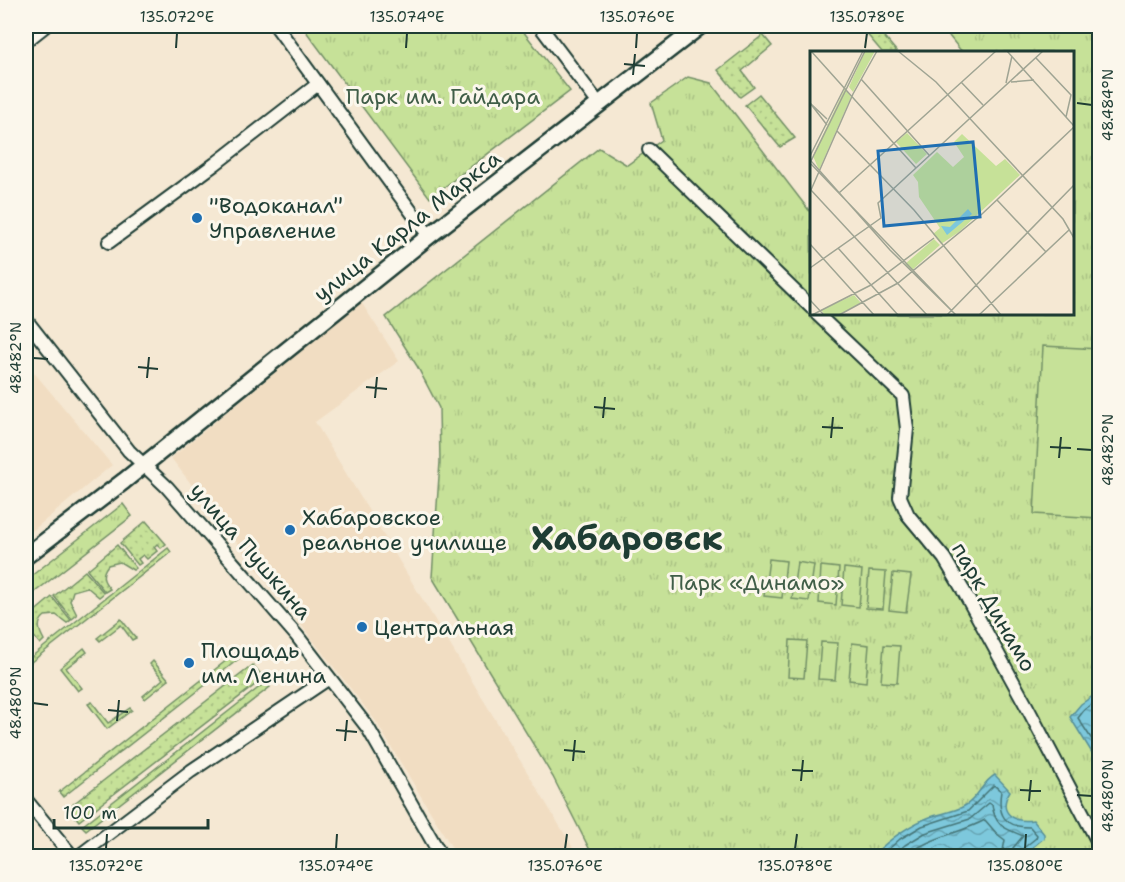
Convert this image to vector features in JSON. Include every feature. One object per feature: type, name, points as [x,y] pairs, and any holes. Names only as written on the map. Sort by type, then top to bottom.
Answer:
[{"type":"main road","name":"улица Карла Маркса","points":[[26,556],[429,236],[700,26]]},
{"type":"street","points":[[26,41],[45,26]]},
{"type":"street","points":[[276,26],[429,236]]},
{"type":"street","points":[[540,26],[599,104]]},
{"type":"street","points":[[109,242],[318,84]]},
{"type":"street","points":[[649,150],[810,306]]},
{"type":"street","name":"парк Динамо","points":[[818,315],[903,396],[907,429],[900,497],[908,515],[944,558],[963,590],[1098,842]]},
{"type":"street","name":"улица Пушкина","points":[[26,320],[129,451],[167,487],[297,636],[368,728],[441,856]]},
{"type":"street","points":[[79,856],[191,771],[329,678]]},
{"type":"street","points":[[26,800],[72,856]]},
{"type":"shaded area","points":[[361,302],[399,361],[315,422],[578,856],[457,856],[375,720],[171,458]]},
{"type":"shaded area","points":[[26,363],[112,465],[26,536]]},
{"type":"green space","name":"Парк им. Гайдара","points":[[302,26],[519,26],[570,91],[430,198]]},
{"type":"green space","points":[[860,26],[875,26],[896,51],[881,51]]},
{"type":"green space","name":"Парк «Динамо»","points":[[941,26],[1099,26],[1099,856],[593,856],[553,777],[432,577],[440,462],[439,408],[417,366],[386,317],[599,148],[627,165],[662,140],[651,103],[688,77],[711,83],[810,212],[810,315],[1074,315],[1074,51],[961,51]]},
{"type":"green space","points":[[763,35],[772,46],[742,71],[754,87],[740,97],[718,70]]},
{"type":"green space","points":[[759,94],[795,138],[780,147],[745,105]]},
{"type":"green space","points":[[1043,346],[1099,349],[1099,518],[1034,514]]},
{"type":"green space","points":[[123,504],[132,516],[26,599],[26,580]]},
{"type":"green space","points":[[146,521],[166,544],[161,548],[157,544],[154,547],[157,551],[147,559],[143,555],[138,559],[141,563],[138,565],[120,543]]},
{"type":"green space","points":[[117,545],[136,568],[133,570],[120,562],[108,565],[103,577],[110,589],[105,592],[87,570]]},
{"type":"green space","points":[[168,548],[171,552],[26,666],[26,661]]},
{"type":"green space","points":[[769,559],[786,561],[782,598],[764,596]]},
{"type":"green space","points":[[797,562],[814,565],[809,601],[792,599]]},
{"type":"green space","points":[[821,566],[839,568],[836,605],[819,603]]},
{"type":"green space","points":[[844,568],[862,570],[859,607],[841,605]]},
{"type":"green space","points":[[85,571],[104,593],[99,597],[87,587],[73,591],[70,601],[77,615],[72,619],[54,596]]},
{"type":"green space","points":[[869,571],[886,572],[883,609],[866,608]]},
{"type":"green space","points":[[893,573],[911,575],[906,612],[889,610]]},
{"type":"green space","points":[[52,597],[71,620],[67,623],[56,615],[45,616],[39,624],[44,640],[40,644],[26,627],[26,619]]},
{"type":"green space","points":[[121,619],[136,638],[132,640],[121,625],[100,641],[97,638]]},
{"type":"green space","points":[[790,640],[807,641],[804,678],[788,677]]},
{"type":"green space","points":[[821,642],[838,643],[835,680],[818,679]]},
{"type":"green space","points":[[852,643],[869,645],[866,682],[849,680]]},
{"type":"green space","points":[[884,645],[900,646],[897,683],[881,682]]},
{"type":"green space","points":[[84,648],[87,652],[66,668],[82,688],[78,691],[60,668]]},
{"type":"green space","points":[[241,649],[245,654],[63,797],[59,792]]},
{"type":"green space","points":[[153,661],[169,680],[145,699],[143,696],[163,679],[150,664]]},
{"type":"green space","points":[[253,665],[264,678],[79,821],[68,808]]},
{"type":"green space","points":[[266,682],[270,687],[86,830],[82,826]]},
{"type":"green space","points":[[92,702],[108,723],[130,708],[132,710],[107,729],[88,704]]},
{"type":"water","points":[[1099,692],[1099,764],[1070,717],[1081,704]]},
{"type":"water","points":[[995,775],[1010,791],[1005,805],[1009,814],[1019,820],[1033,820],[1044,834],[1044,838],[1022,856],[872,856],[914,824],[966,805]]},
{"type":"place","name":"\"Водоканал\" Управление","points":[[197,218]]},
{"type":"place","name":"Хабаровское реальное училище","points":[[290,530]]},
{"type":"place","name":"Центральная","points":[[362,627]]},
{"type":"place","name":"Площадь им. Ленина","points":[[189,663]]},
{"type":"district","name":"Хабаровск","points":[[627,538]]}]
